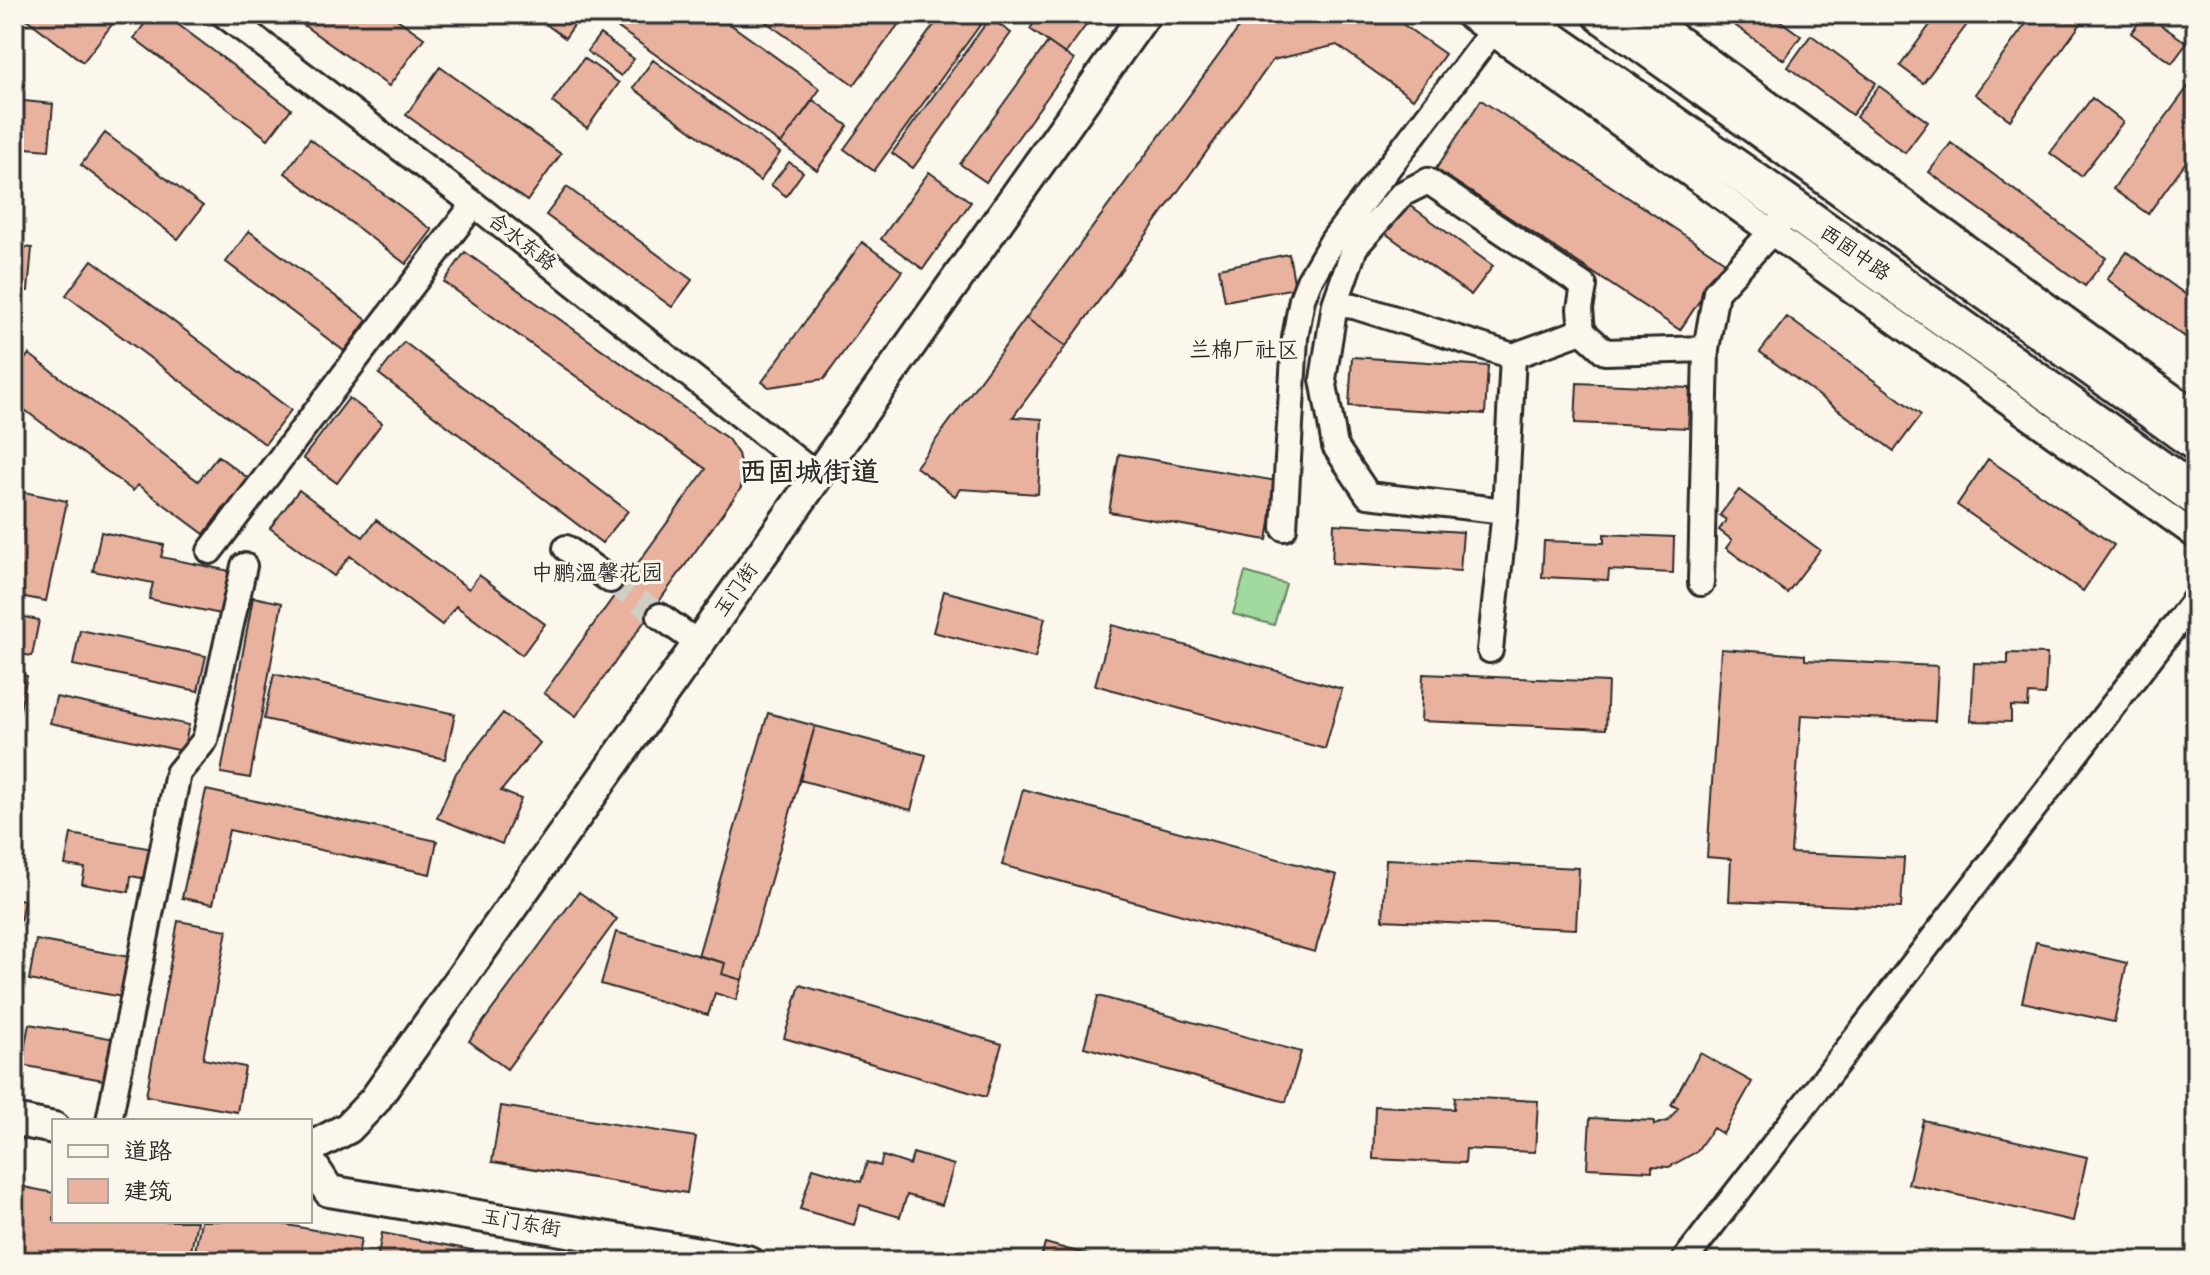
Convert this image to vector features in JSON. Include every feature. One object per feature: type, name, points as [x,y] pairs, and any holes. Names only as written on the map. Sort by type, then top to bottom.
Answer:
[{"type":"main road","points":[[1603,14],[2196,441]]},
{"type":"main road","name":"西固中路","points":[[1503,20],[1782,221],[2196,496]]},
{"type":"street","name":"合水东路","points":[[223,14],[474,204],[817,476]]},
{"type":"street","name":"玉门街","points":[[312,1147],[348,1128],[374,1101],[1145,14]]},
{"type":"street","points":[[1284,528],[1295,338],[1302,299],[1333,240],[1503,20],[1466,14]]},
{"type":"street","points":[[1645,14],[2196,414]]},
{"type":"street","points":[[1505,511],[1368,495],[1335,446],[1323,379],[1335,304],[1355,247],[1402,194],[1428,181],[1584,286],[1580,309],[1582,331],[1605,352],[1706,349]]},
{"type":"street","points":[[210,551],[474,204]]},
{"type":"street","points":[[1701,583],[1706,349],[1716,292],[1782,221],[2196,536]]},
{"type":"street","points":[[1335,304],[1354,306],[1513,356],[1582,331]]},
{"type":"street","points":[[1490,650],[1505,511],[1513,356]]},
{"type":"street","points":[[566,548],[610,580]]},
{"type":"street","points":[[109,1119],[178,773],[205,740],[244,566]]},
{"type":"street","points":[[1684,1261],[2196,598]]},
{"type":"street","points":[[660,616],[699,644]]},
{"type":"street","points":[[14,1120],[52,1128]]},
{"type":"street","name":"玉门东街","points":[[312,1165],[329,1191],[747,1261]]},
{"type":"green space","points":[[1245,572],[1286,584],[1274,625],[1233,614]]},
{"type":"building","points":[[20,14],[120,14],[83,62]]},
{"type":"building","points":[[152,14],[164,14],[291,109],[268,139],[134,38]]},
{"type":"building","points":[[288,14],[390,14],[424,38],[389,86]]},
{"type":"building","points":[[532,14],[582,14],[565,38]]},
{"type":"building","points":[[627,14],[716,14],[820,89],[781,144],[617,27]]},
{"type":"building","points":[[755,14],[906,14],[854,85]]},
{"type":"building","points":[[942,14],[988,14],[874,171],[844,149]]},
{"type":"building","points":[[1040,14],[1094,14],[1065,54],[1030,29]]},
{"type":"building","points":[[1275,14],[1388,14],[1445,54],[1413,99],[1337,45],[1273,60],[1066,346],[1026,318],[1244,21]]},
{"type":"building","points":[[1719,14],[1771,14],[1801,36],[1784,60]]},
{"type":"building","points":[[1938,14],[1975,14],[1923,83],[1900,66]]},
{"type":"building","points":[[2033,14],[2088,14],[2010,120],[1975,94]]},
{"type":"building","points":[[2145,14],[2187,43],[2172,63],[2131,33]]},
{"type":"building","points":[[990,18],[1011,33],[913,168],[892,153]]},
{"type":"building","points":[[600,34],[634,59],[621,76],[587,51]]},
{"type":"building","points":[[1811,35],[1876,83],[1852,115],[1788,67]]},
{"type":"building","points":[[1048,42],[1074,60],[986,182],[960,164]]},
{"type":"building","points":[[584,58],[619,83],[587,128],[552,102]]},
{"type":"building","points":[[653,60],[780,153],[760,181],[633,88]]},
{"type":"building","points":[[440,67],[561,154],[527,201],[406,115]]},
{"type":"building","points":[[2196,76],[2196,148],[2148,214],[2113,189]]},
{"type":"building","points":[[1879,86],[1928,122],[1905,153],[1856,117]]},
{"type":"building","points":[[2092,98],[2123,122],[2081,176],[2050,153]]},
{"type":"building","points":[[14,100],[53,104],[49,150],[14,147]]},
{"type":"building","points":[[813,100],[848,126],[817,170],[781,144]]},
{"type":"building","points":[[1481,100],[1725,262],[1680,330],[1436,169]]},
{"type":"building","points":[[105,133],[203,206],[178,239],[81,165]]},
{"type":"building","points":[[310,139],[432,230],[406,264],[285,173]]},
{"type":"building","points":[[1951,143],[2106,258],[2085,286],[1929,172]]},
{"type":"building","points":[[789,162],[803,172],[786,196],[771,185]]},
{"type":"building","points":[[929,172],[971,202],[923,269],[881,239]]},
{"type":"building","points":[[567,187],[692,280],[672,307],[546,215]]},
{"type":"building","points":[[1407,203],[1493,266],[1471,295],[1385,233]]},
{"type":"building","points":[[249,231],[367,320],[344,351],[226,262]]},
{"type":"building","points":[[862,242],[902,271],[824,379],[769,387],[762,382]]},
{"type":"building","points":[[14,246],[32,248],[28,291],[14,290]]},
{"type":"building","points":[[465,252],[728,439],[738,454],[742,471],[741,488],[576,716],[544,693],[706,469],[444,282]]},
{"type":"building","points":[[2127,252],[2196,302],[2196,345],[2107,279]]},
{"type":"building","points":[[1289,254],[1295,288],[1225,301],[1219,268]]},
{"type":"building","points":[[92,260],[291,410],[265,444],[66,295]]},
{"type":"building","points":[[1787,317],[1921,415],[1894,451],[1760,352]]},
{"type":"building","points":[[1026,318],[1066,346],[1013,417],[1042,419],[1038,494],[960,489],[955,496],[916,467]]},
{"type":"building","points":[[404,342],[628,511],[602,543],[379,374]]},
{"type":"building","points":[[29,354],[198,481],[218,456],[256,484],[234,513],[225,506],[204,534],[138,485],[133,491],[14,402],[14,373]]},
{"type":"building","points":[[1352,357],[1488,366],[1485,414],[1349,406]]},
{"type":"building","points":[[1577,383],[1690,388],[1688,428],[1575,423]]},
{"type":"building","points":[[349,398],[382,423],[337,483],[303,458]]},
{"type":"building","points":[[1119,454],[1277,481],[1267,540],[1109,512]]},
{"type":"building","points":[[1988,459],[2114,545],[2083,591],[1957,505]]},
{"type":"building","points":[[14,490],[67,501],[46,601],[14,595],[14,566],[21,535],[14,533]]},
{"type":"building","points":[[299,490],[363,537],[376,520],[469,589],[479,575],[545,624],[522,655],[456,606],[442,625],[350,556],[334,576],[270,528]]},
{"type":"building","points":[[1739,490],[1820,550],[1787,593],[1726,548],[1732,540],[1719,530],[1726,520],[1720,515]]},
{"type":"building","points":[[1334,524],[1463,532],[1460,571],[1332,563]]},
{"type":"building","points":[[101,532],[164,545],[161,557],[230,571],[221,614],[149,599],[153,583],[93,571]]},
{"type":"building","points":[[1604,534],[1674,537],[1673,573],[1609,570],[1608,580],[1542,577],[1544,541],[1604,543]]},
{"type":"building","points":[[944,591],[1045,618],[1035,658],[933,632]]},
{"type":"building","points":[[253,597],[282,603],[250,778],[221,773]]},
{"type":"building","points":[[14,615],[39,620],[32,656],[14,653]]},
{"type":"building","points":[[1112,625],[1342,689],[1325,749],[1095,685]]},
{"type":"building","points":[[80,630],[206,656],[198,691],[73,665]]},
{"type":"building","points":[[1721,649],[1805,655],[1805,660],[1938,666],[1935,721],[1801,715],[1791,853],[1904,858],[1901,908],[1729,901],[1731,859],[1707,857]]},
{"type":"building","points":[[2008,653],[2047,654],[2045,695],[2029,694],[2028,707],[2011,706],[2011,722],[1971,721],[1974,663],[2008,664]]},
{"type":"building","points":[[14,673],[27,676],[14,739]]},
{"type":"building","points":[[274,674],[455,714],[445,759],[264,719]]},
{"type":"building","points":[[1423,674],[1608,682],[1606,729],[1421,721]]},
{"type":"building","points":[[56,697],[189,725],[183,751],[50,723]]},
{"type":"building","points":[[503,713],[540,743],[501,791],[521,799],[502,844],[437,818],[456,773]]},
{"type":"building","points":[[768,713],[815,726],[742,980],[722,974],[725,963],[698,956]]},
{"type":"building","points":[[815,726],[926,755],[911,810],[800,780]]},
{"type":"building","points":[[1023,789],[1337,875],[1315,952],[1002,865]]},
{"type":"building","points":[[206,790],[437,841],[430,874],[229,830],[213,904],[182,898]]},
{"type":"building","points":[[71,834],[153,849],[147,879],[131,876],[129,892],[82,884],[85,868],[65,865]]},
{"type":"building","points":[[1386,859],[1579,868],[1576,929],[1383,920]]},
{"type":"building","points":[[579,892],[617,919],[507,1069],[469,1041]]},
{"type":"building","points":[[14,898],[24,900],[16,946],[14,946]]},
{"type":"building","points":[[178,921],[227,930],[203,1059],[245,1067],[237,1112],[146,1096]]},
{"type":"building","points":[[616,932],[725,963],[722,974],[742,980],[736,1000],[715,993],[708,1015],[601,984]]},
{"type":"building","points":[[36,940],[135,958],[128,998],[29,980]]},
{"type":"building","points":[[2036,942],[2127,963],[2114,1022],[2022,1002]]},
{"type":"building","points":[[800,985],[1002,1044],[986,1097],[784,1038]]},
{"type":"building","points":[[1098,996],[1301,1052],[1286,1102],[1084,1047]]},
{"type":"building","points":[[29,1024],[121,1040],[114,1082],[21,1065]]},
{"type":"building","points":[[1700,1053],[1752,1082],[1723,1134],[1713,1128],[1696,1152],[1669,1167],[1652,1166],[1652,1171],[1587,1168],[1590,1118],[1654,1121],[1654,1125],[1668,1121],[1678,1108],[1671,1105]]},
{"type":"building","points":[[1455,1097],[1538,1101],[1535,1152],[1466,1149],[1465,1163],[1373,1159],[1375,1106],[1454,1109]]},
{"type":"building","points":[[501,1106],[696,1137],[687,1193],[492,1162]]},
{"type":"building","points":[[1923,1120],[2087,1157],[2073,1221],[1908,1184]]},
{"type":"building","points":[[913,1153],[954,1165],[942,1205],[907,1195],[900,1217],[860,1205],[854,1225],[800,1209],[813,1168],[861,1182],[867,1162],[880,1166],[883,1156],[910,1165]]},
{"type":"building","points":[[14,1185],[52,1193],[52,1223],[197,1223],[189,1261],[59,1261],[39,1257],[38,1261],[14,1261]]},
{"type":"building","points":[[201,1223],[277,1223],[361,1239],[357,1261],[193,1261]]},
{"type":"building","points":[[382,1233],[529,1261],[377,1261]]},
{"type":"building","points":[[1045,1243],[1110,1261],[1040,1261]]},
{"type":"tunnel","points":[[610,580],[660,616]]},
{"type":"district","name":"兰棉厂社区","points":[[1244,350]]},
{"type":"district","name":"西固城街道","points":[[809,472]]},
{"type":"district","name":"中鹏温馨花园","points":[[597,573]]}]
